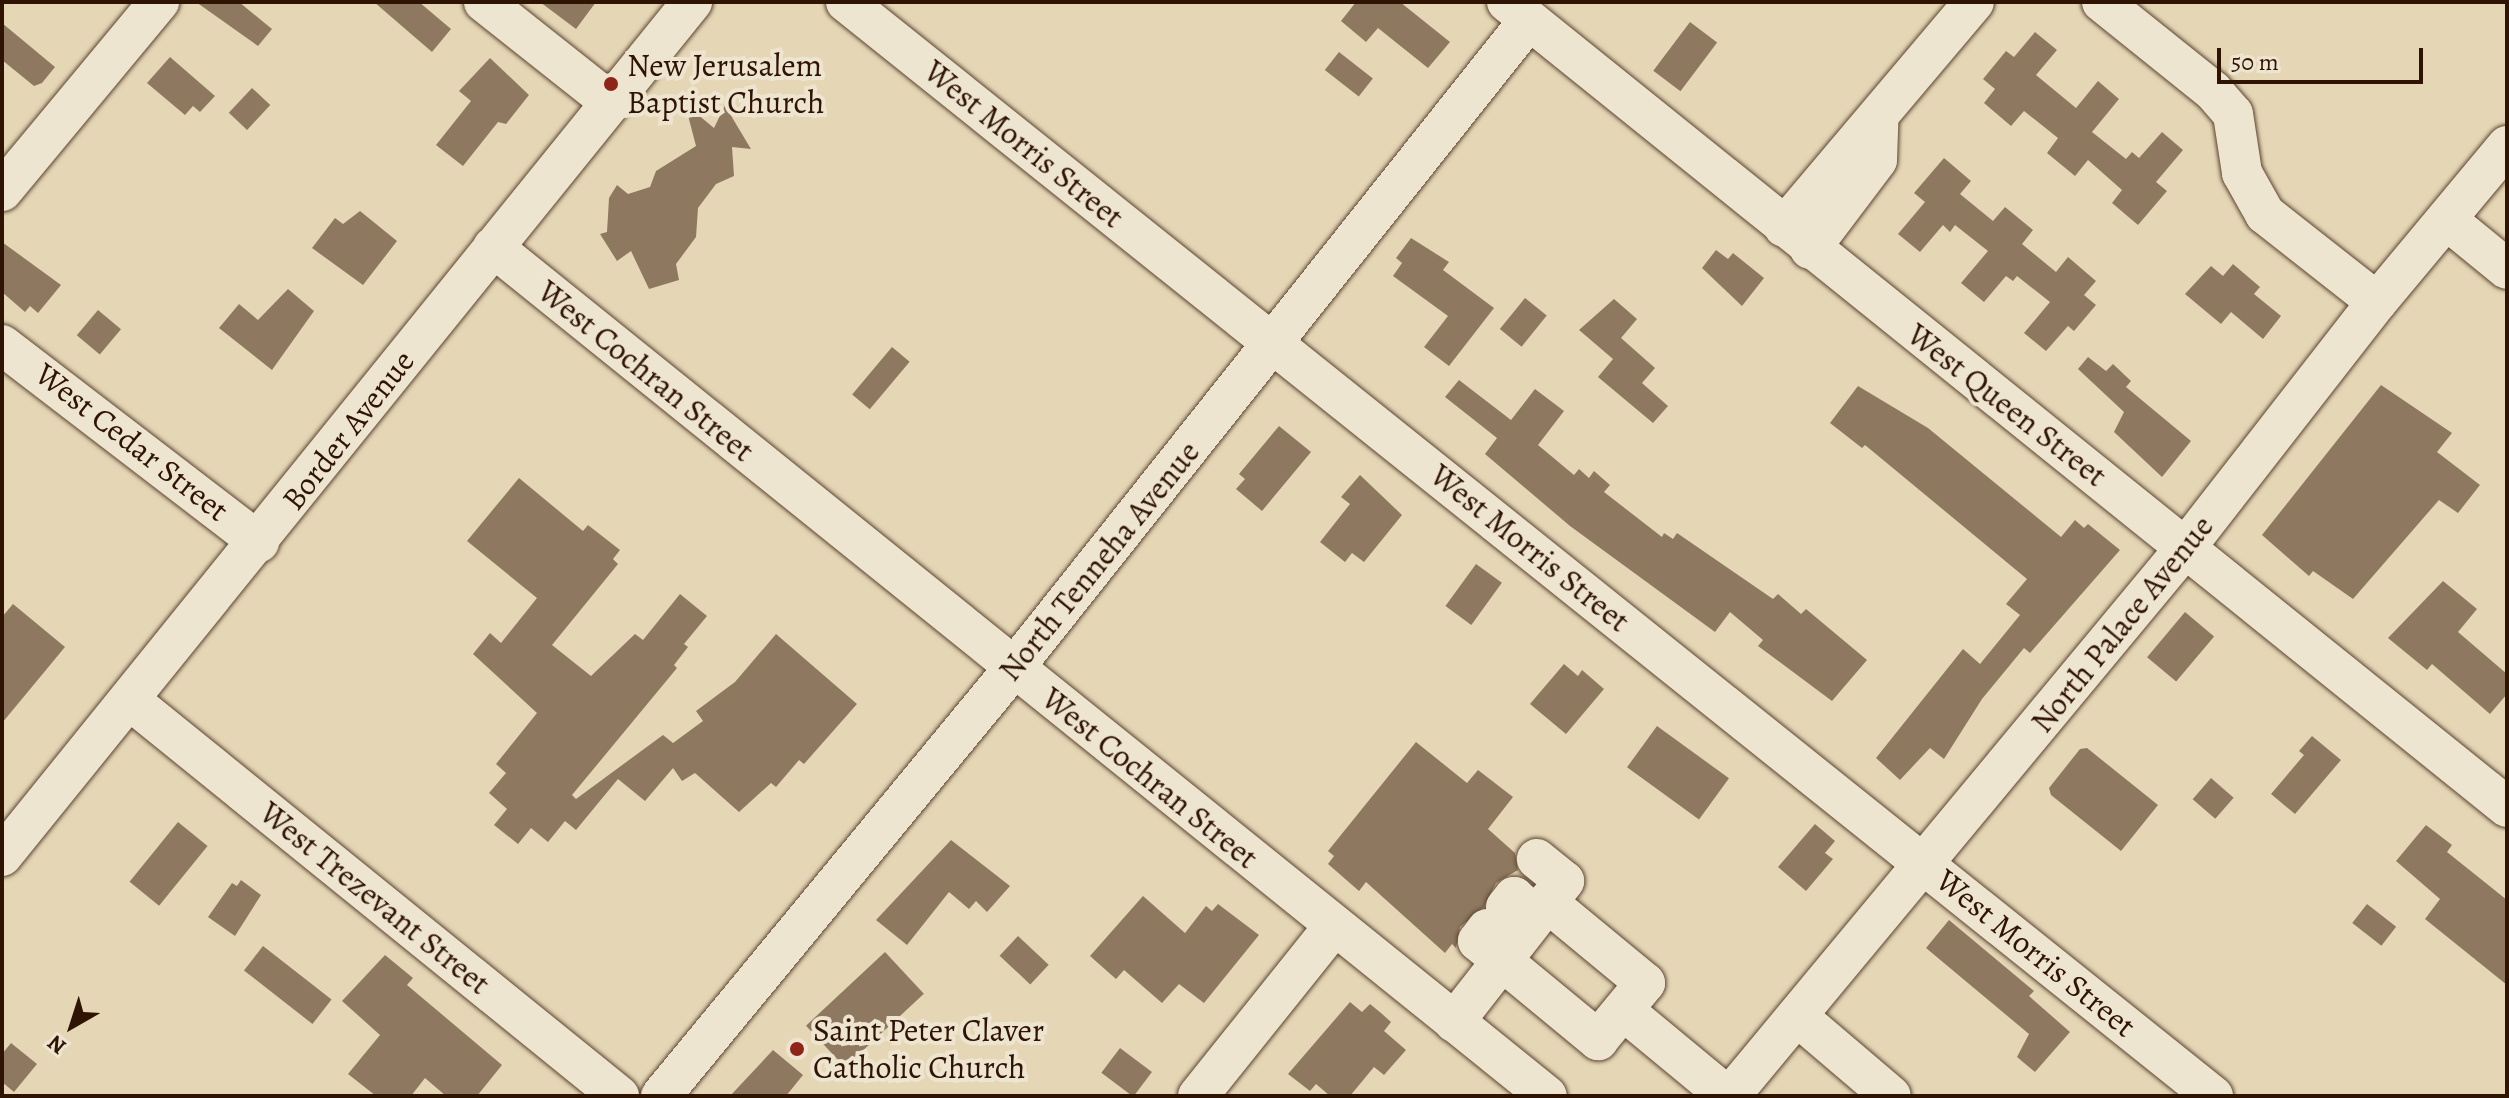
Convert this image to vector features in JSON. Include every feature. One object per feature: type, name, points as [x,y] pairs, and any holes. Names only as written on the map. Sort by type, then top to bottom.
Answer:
[{"type":"street","points":[[2,191],[159,2]]},
{"type":"street","points":[[484,2],[609,101]]},
{"type":"street","name":"Border Avenue","points":[[2,856],[131,701],[609,101],[692,2]]},
{"type":"street","name":"West Morris Street","points":[[846,2],[2213,1096]]},
{"type":"street","points":[[1797,238],[1853,139],[1878,122],[1974,2]]},
{"type":"street","points":[[2102,2],[2213,91],[2233,114],[2242,173],[2265,214],[2377,302]]},
{"type":"street","name":"North Tenneha Avenue","points":[[661,1096],[1013,669],[1273,343],[1518,11]]},
{"type":"street","name":"West Queen Street","points":[[1518,11],[2507,807]]},
{"type":"street","name":"North Palace Avenue","points":[[1729,1096],[2186,547],[2377,302],[2507,146]]},
{"type":"street","points":[[2447,220],[2507,269]]},
{"type":"street","name":"West Cochran Street","points":[[493,247],[1013,669],[1547,1096]]},
{"type":"street","name":"West Cedar Street","points":[[2,345],[259,542]]},
{"type":"street","name":"West Trezevant Street","points":[[131,701],[619,1096]]},
{"type":"street","points":[[1454,1022],[1516,923],[1564,881],[1537,859]]},
{"type":"street","points":[[1516,923],[1645,983],[1598,1040],[1516,923]]},
{"type":"street","points":[[1198,1096],[1334,926]]},
{"type":"street","points":[[1623,1010],[1729,1096]]},
{"type":"street","points":[[1797,1016],[1891,1096]]},
{"type":"building","points":[[196,2],[239,2],[272,29],[258,46]]},
{"type":"building","points":[[374,2],[419,2],[451,29],[432,52]]},
{"type":"building","points":[[540,2],[596,2],[576,29]]},
{"type":"building","points":[[1356,2],[1400,2],[1450,42],[1428,68],[1378,28],[1366,42],[1341,21]]},
{"type":"building","points":[[1690,22],[1717,42],[1680,91],[1653,71]]},
{"type":"building","points":[[2,23],[55,67],[42,83],[34,86],[2,60]]},
{"type":"building","points":[[2035,32],[2057,50],[2036,75],[2076,108],[2098,81],[2119,99],[2092,132],[2126,159],[2132,152],[2139,158],[2162,132],[2183,150],[2156,182],[2167,191],[2138,225],[2112,203],[2122,190],[2088,160],[2075,176],[2047,153],[2058,138],[2024,111],[2011,126],[1984,103],[1995,89],[1983,79],[2006,51],[2014,57]]},
{"type":"building","points":[[1339,52],[1373,78],[1359,97],[1325,70]]},
{"type":"building","points":[[170,57],[215,96],[200,112],[193,106],[185,115],[147,83]]},
{"type":"building","points":[[490,58],[529,95],[506,124],[498,122],[463,166],[436,145],[471,101],[459,91]]},
{"type":"building","points":[[252,88],[270,105],[247,130],[229,113]]},
{"type":"building","points":[[729,97],[730,114],[751,149],[732,147],[734,176],[716,184],[698,208],[696,237],[676,264],[679,280],[649,289],[631,251],[617,261],[600,234],[607,232],[609,198],[617,185],[628,194],[650,187],[656,171],[696,146],[685,104],[714,128]]},
{"type":"building","points":[[1944,158],[1971,181],[1960,194],[1993,221],[2005,207],[2033,230],[2022,244],[2056,272],[2068,257],[2096,281],[2084,295],[2096,305],[2074,331],[2068,326],[2046,351],[2024,333],[2050,302],[2017,276],[2013,281],[2006,276],[1984,302],[1961,283],[1988,251],[1955,225],[1950,232],[1943,225],[1920,252],[1898,234],[1925,202],[1914,193]]},
{"type":"building","points":[[360,211],[397,241],[363,285],[312,248],[335,218],[343,224]]},
{"type":"building","points":[[1411,238],[1449,262],[1443,270],[1494,308],[1449,366],[1424,347],[1448,316],[1393,276],[1402,263],[1396,258]]},
{"type":"building","points":[[2,242],[61,285],[38,313],[30,306],[25,312],[2,292]]},
{"type":"building","points":[[1716,250],[1728,259],[1733,253],[1764,278],[1742,306],[1702,268]]},
{"type":"building","points":[[2233,264],[2260,287],[2254,294],[2281,316],[2263,339],[2231,312],[2221,324],[2185,294],[2211,266],[2223,276]]},
{"type":"building","points":[[288,289],[314,311],[272,370],[219,328],[239,304],[258,320]]},
{"type":"building","points":[[1525,298],[1547,316],[1522,347],[1500,329]]},
{"type":"building","points":[[1614,299],[1637,319],[1621,338],[1655,368],[1642,383],[1668,406],[1653,423],[1598,377],[1613,359],[1579,330]]},
{"type":"building","points":[[98,310],[121,329],[100,355],[77,335]]},
{"type":"building","points":[[892,347],[910,362],[870,409],[852,394]]},
{"type":"building","points":[[2088,357],[2106,371],[2113,364],[2131,381],[2126,387],[2191,441],[2162,477],[2114,432],[2124,412],[2078,369]]},
{"type":"building","points":[[1459,380],[1511,420],[1535,389],[1564,411],[1538,445],[1574,475],[1579,469],[1589,478],[1594,471],[1610,485],[1604,492],[1662,537],[1664,533],[1673,539],[1677,533],[1773,599],[1778,594],[1801,614],[1806,609],[1867,660],[1832,701],[1758,646],[1763,640],[1730,612],[1715,632],[1570,526],[1485,454],[1497,438],[1445,397]]},
{"type":"building","points":[[2381,385],[2452,433],[2437,452],[2480,485],[2458,513],[2439,500],[2353,599],[2313,571],[2309,576],[2262,535]]},
{"type":"building","points":[[1858,386],[1928,428],[2061,537],[2075,520],[2084,528],[2088,524],[2120,550],[2030,653],[2024,648],[1982,699],[1944,759],[1930,748],[1900,780],[1876,758],[1963,649],[1980,664],[2020,615],[2006,604],[2027,579],[1865,445],[1862,448],[1830,423]]},
{"type":"building","points":[[1279,426],[1311,452],[1262,511],[1236,489],[1245,479],[1239,474]]},
{"type":"building","points":[[1360,475],[1402,515],[1364,562],[1352,553],[1345,562],[1320,542],[1350,504],[1341,497]]},
{"type":"building","points":[[519,478],[583,531],[588,525],[620,550],[613,559],[618,564],[552,645],[591,676],[635,634],[643,640],[680,594],[707,616],[684,644],[688,647],[674,665],[677,668],[572,795],[576,799],[663,735],[673,743],[703,721],[696,711],[735,682],[776,634],[857,704],[804,764],[799,760],[776,787],[771,783],[739,812],[695,773],[682,781],[673,768],[645,801],[618,779],[576,830],[565,821],[548,842],[531,828],[518,844],[494,825],[507,809],[489,793],[506,773],[496,764],[537,713],[473,654],[490,633],[501,643],[537,598],[467,541]]},
{"type":"building","points":[[1476,564],[1502,583],[1471,625],[1445,606]]},
{"type":"building","points":[[2443,581],[2477,609],[2458,632],[2507,674],[2507,694],[2490,714],[2432,664],[2427,670],[2388,638]]},
{"type":"building","points":[[13,604],[65,647],[2,723],[2,617]]},
{"type":"building","points":[[2185,612],[2214,636],[2176,682],[2147,657]]},
{"type":"building","points":[[1564,664],[1578,676],[1582,670],[1604,689],[1566,734],[1530,704]]},
{"type":"building","points":[[1657,726],[1729,778],[1699,820],[1627,767]]},
{"type":"building","points":[[2312,736],[2341,760],[2295,814],[2271,794],[2304,755],[2299,751]]},
{"type":"building","points":[[1416,742],[1467,783],[1478,770],[1513,797],[1488,829],[1515,853],[1518,870],[1496,883],[1484,907],[1460,927],[1456,948],[1452,944],[1445,953],[1366,882],[1359,891],[1328,864],[1334,856],[1328,851]]},
{"type":"building","points":[[2087,748],[2158,805],[2121,851],[2051,795],[2049,788],[2080,749]]},
{"type":"building","points":[[2211,778],[2234,798],[2215,819],[2193,799]]},
{"type":"building","points":[[178,822],[208,846],[159,906],[130,882]]},
{"type":"building","points":[[1815,824],[1835,841],[1825,853],[1833,859],[1806,891],[1778,867]]},
{"type":"building","points":[[2426,825],[2452,845],[2447,852],[2507,900],[2507,985],[2425,919],[2440,899],[2396,861]]},
{"type":"building","points":[[951,840],[1010,886],[987,912],[976,901],[969,909],[949,892],[907,945],[876,920]]},
{"type":"building","points":[[241,880],[261,895],[235,936],[208,917],[232,883],[237,886]]},
{"type":"building","points":[[1143,896],[1185,933],[1206,906],[1212,911],[1218,904],[1259,935],[1204,1003],[1179,984],[1162,1003],[1124,970],[1116,979],[1090,956]]},
{"type":"building","points":[[2367,904],[2396,927],[2381,946],[2352,923]]},
{"type":"building","points":[[1949,920],[2034,991],[2029,996],[2070,1032],[2035,1072],[2017,1057],[2029,1034],[1926,948]]},
{"type":"building","points":[[1018,936],[1049,965],[1030,984],[1000,956]]},
{"type":"building","points":[[263,946],[332,1000],[312,1024],[244,970]]},
{"type":"building","points":[[885,952],[924,994],[845,1067],[806,1026]]},
{"type":"building","points":[[385,955],[413,978],[407,985],[502,1065],[477,1096],[446,1096],[425,1078],[411,1096],[376,1096],[348,1074],[380,1035],[342,1001]]},
{"type":"building","points":[[1350,1002],[1362,1012],[1370,1004],[1381,1013],[1391,1022],[1384,1031],[1406,1050],[1384,1075],[1374,1067],[1350,1096],[1330,1096],[1316,1084],[1310,1091],[1288,1074]]},
{"type":"building","points":[[11,1043],[37,1064],[14,1092],[2,1082],[2,1054]]},
{"type":"building","points":[[1120,1048],[1152,1072],[1134,1096],[1101,1073]]},
{"type":"building","points":[[773,1050],[803,1075],[786,1096],[730,1096]]},
{"type":"place","name":"New Jerusalem Baptist Church","points":[[611,84]]},
{"type":"place","name":"Saint Peter Claver Catholic Church","points":[[797,1049]]}]
